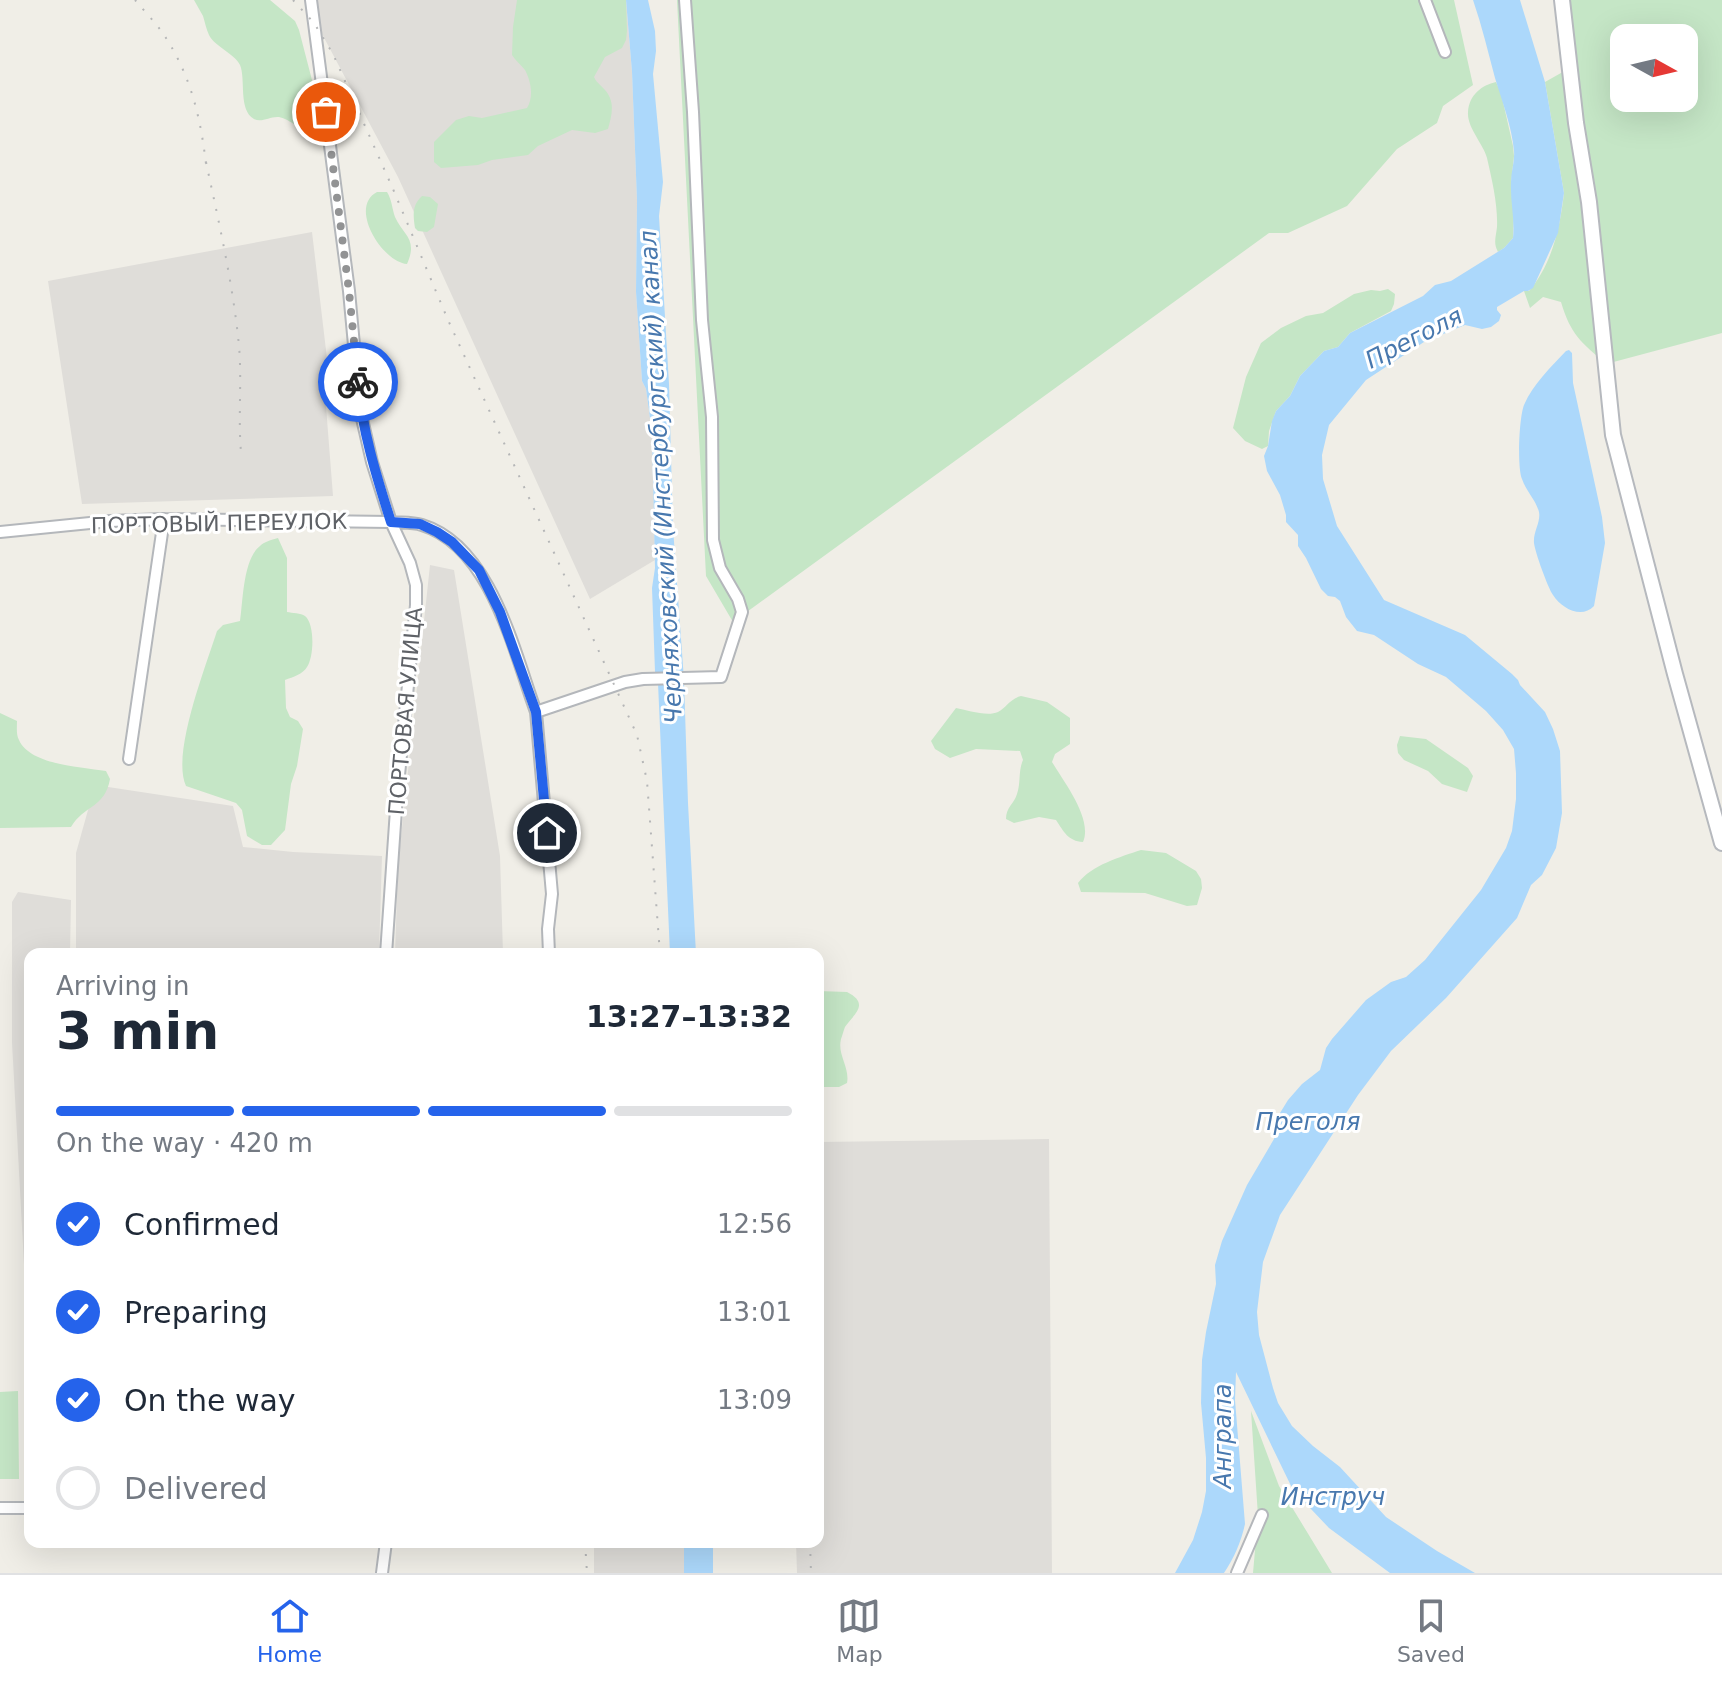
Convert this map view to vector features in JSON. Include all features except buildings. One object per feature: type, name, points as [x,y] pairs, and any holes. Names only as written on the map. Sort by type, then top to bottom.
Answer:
[{"type":"street","name":"ПОРТОВАЯ УЛИЦА","points":[[311,0],[349,291],[360,410],[391,522],[410,563],[416,585],[386,948]]},
{"type":"street","points":[[536,712],[614,685],[643,679],[721,677],[742,612],[720,568],[713,540],[712,417],[702,320],[685,0]]},
{"type":"street","points":[[1425,0],[1445,52]]},
{"type":"street","points":[[1562,0],[1576,123],[1589,202],[1613,435],[1722,843]]},
{"type":"street","name":"ПОРТОВЫЙ ПЕРЕУЛОК","points":[[0,532],[164,519],[391,522],[420,524],[452,542],[479,570],[500,612],[536,712],[552,894],[549,948]]},
{"type":"street","points":[[129,759],[164,519]]},
{"type":"street","points":[[0,1508],[24,1508]]},
{"type":"street","points":[[1237,1573],[1262,1515]]},
{"type":"street","points":[[382,1573],[385,1548]]},
{"type":"shaded area","points":[[317,0],[626,0],[637,201],[636,292],[642,381],[646,389],[652,433],[655,560],[590,599],[398,177],[321,32]]},
{"type":"shaded area","points":[[312,232],[328,367],[323,368],[333,496],[82,504],[48,281]]},
{"type":"shaded area","points":[[430,565],[454,570],[500,856],[503,948],[395,948],[398,865]]},
{"type":"shaded area","points":[[95,785],[233,806],[243,847],[382,856],[379,948],[76,948],[76,853]]},
{"type":"shaded area","points":[[18,892],[71,900],[70,948],[24,948],[24,1264],[12,1042],[12,902]]},
{"type":"shaded area","points":[[1049,1139],[1052,1573],[797,1573],[796,1548],[824,1548],[824,1142]]},
{"type":"shaded area","points":[[594,1548],[684,1548],[684,1573],[594,1573]]},
{"type":"green space","points":[[194,0],[270,0],[295,21],[313,84],[316,102],[314,121],[301,127],[279,117],[257,120],[249,115],[244,102],[240,65],[212,39]]},
{"type":"green space","points":[[517,0],[626,0],[626,40],[622,48],[605,57],[594,77],[610,98],[612,112],[608,129],[595,133],[572,130],[538,146],[528,155],[478,165],[441,168],[434,162],[434,142],[456,120],[469,116],[482,118],[527,108],[529,104],[529,79],[512,55]]},
{"type":"green space","points":[[677,0],[1454,0],[1473,85],[1443,106],[1437,123],[1397,149],[1347,206],[1288,233],[1269,233],[733,622],[706,576]]},
{"type":"green space","points":[[1562,0],[1722,0],[1722,333],[1606,364],[1578,337],[1561,302],[1543,297],[1530,308],[1524,291],[1529,291],[1549,257],[1564,193],[1545,82],[1568,69]]},
{"type":"green space","points":[[1496,82],[1514,156],[1511,184],[1513,238],[1498,252],[1495,243],[1497,210],[1491,175],[1485,152],[1468,118],[1471,101],[1477,92]]},
{"type":"green space","points":[[377,192],[387,192],[395,217],[408,238],[411,249],[407,264],[388,254],[367,221],[369,199]]},
{"type":"green space","points":[[422,196],[430,197],[438,204],[434,227],[427,232],[418,231],[414,223],[415,207]]},
{"type":"green space","points":[[1388,289],[1395,294],[1391,311],[1350,333],[1338,347],[1324,351],[1300,376],[1290,396],[1276,411],[1268,446],[1262,449],[1245,441],[1233,428],[1246,377],[1261,343],[1281,328],[1306,316],[1323,313],[1354,294]]},
{"type":"green space","points":[[278,538],[287,558],[287,612],[303,615],[308,620],[312,649],[305,669],[285,680],[286,708],[290,717],[298,721],[303,729],[285,830],[271,845],[262,845],[247,836],[242,810],[236,803],[186,786],[183,753],[192,710],[217,631],[223,625],[240,621],[250,560],[262,545]]},
{"type":"green space","points":[[1021,696],[1047,702],[1070,718],[1070,744],[1055,754],[1052,762],[1081,812],[1085,833],[1083,842],[1070,838],[1056,820],[1039,817],[1014,823],[1006,819],[1018,790],[1023,760],[1020,751],[976,749],[950,758],[935,749],[931,741],[956,708],[993,713]]},
{"type":"green space","points":[[0,713],[17,721],[19,740],[34,755],[57,763],[106,771],[110,779],[104,796],[71,827],[0,828]]},
{"type":"green space","points":[[1400,736],[1426,739],[1468,768],[1473,776],[1467,792],[1442,784],[1428,771],[1404,760],[1398,753]]},
{"type":"green space","points":[[1141,850],[1166,853],[1196,871],[1202,888],[1197,905],[1187,906],[1145,893],[1081,892],[1078,883],[1091,871]]},
{"type":"green space","points":[[824,991],[847,992],[854,996],[859,1005],[841,1039],[847,1083],[839,1087],[824,1087]]},
{"type":"green space","points":[[18,1391],[19,1479],[0,1479],[0,1392]]},
{"type":"green space","points":[[1251,1411],[1279,1486],[1332,1573],[1253,1573],[1258,1516]]},
{"type":"water","name":"Черняховский (Инстербургский) канал","points":[[626,0],[648,0],[655,31],[653,74],[663,182],[659,216],[696,948],[670,948],[652,588],[655,568],[652,433],[646,389],[642,381],[636,292],[637,201]]},
{"type":"water","name":"Преголя","points":[[1473,0],[1520,0],[1545,82],[1564,193],[1558,233],[1533,288],[1497,307],[1501,315],[1499,321],[1482,329],[1465,325],[1424,342],[1366,380],[1329,425],[1322,455],[1323,479],[1337,526],[1384,600],[1465,635],[1512,674],[1545,712],[1560,751],[1562,813],[1556,848],[1542,875],[1531,885],[1517,918],[1446,998],[1391,1051],[1358,1095],[1280,1215],[1263,1262],[1257,1312],[1259,1335],[1273,1388],[1292,1426],[1340,1467],[1386,1517],[1475,1573],[1390,1573],[1329,1528],[1293,1490],[1236,1372],[1235,1400],[1245,1524],[1234,1556],[1224,1573],[1175,1573],[1193,1540],[1206,1491],[1202,1360],[1216,1284],[1215,1265],[1222,1241],[1247,1185],[1274,1139],[1280,1113],[1302,1084],[1320,1070],[1332,1039],[1366,1000],[1391,982],[1406,977],[1425,960],[1481,890],[1506,848],[1512,831],[1516,799],[1514,749],[1503,730],[1446,677],[1418,664],[1374,635],[1357,631],[1346,617],[1340,601],[1321,589],[1298,546],[1298,535],[1286,522],[1280,495],[1267,471],[1264,456],[1276,411],[1290,396],[1300,376],[1324,351],[1338,347],[1350,333],[1423,296],[1435,285],[1451,281],[1504,248],[1513,238],[1513,142]]},
{"type":"water","points":[[1569,350],[1605,543],[1594,606],[1584,612],[1572,611],[1562,604],[1548,585],[1534,543],[1539,512],[1520,473],[1520,431],[1524,405],[1543,376]]},
{"type":"water","points":[[684,1548],[713,1548],[713,1573],[684,1573]]},
{"type":"railway","points":[[135,0],[163,33],[183,70],[199,120],[207,173]]},
{"type":"railway","points":[[293,0],[314,23],[333,54],[448,320],[637,735],[647,781],[660,948]]},
{"type":"railway","points":[[206,162],[236,323],[240,359],[241,452]]},
{"type":"railway","points":[[585,1548],[587,1573]]},
{"type":"railway","points":[[810,1548],[811,1573]]},
{"type":"way so far","points":[[326,112],[358,382]]},
{"type":"route","points":[[358,382],[360,410],[372,462],[391,522],[420,524],[452,542],[479,570],[500,612],[536,712],[547,833]]},
{"type":"water label","name":"Анграпа","points":[[1223,1436]]},
{"type":"water label","name":"Инструч","points":[[1333,1497]]}]
